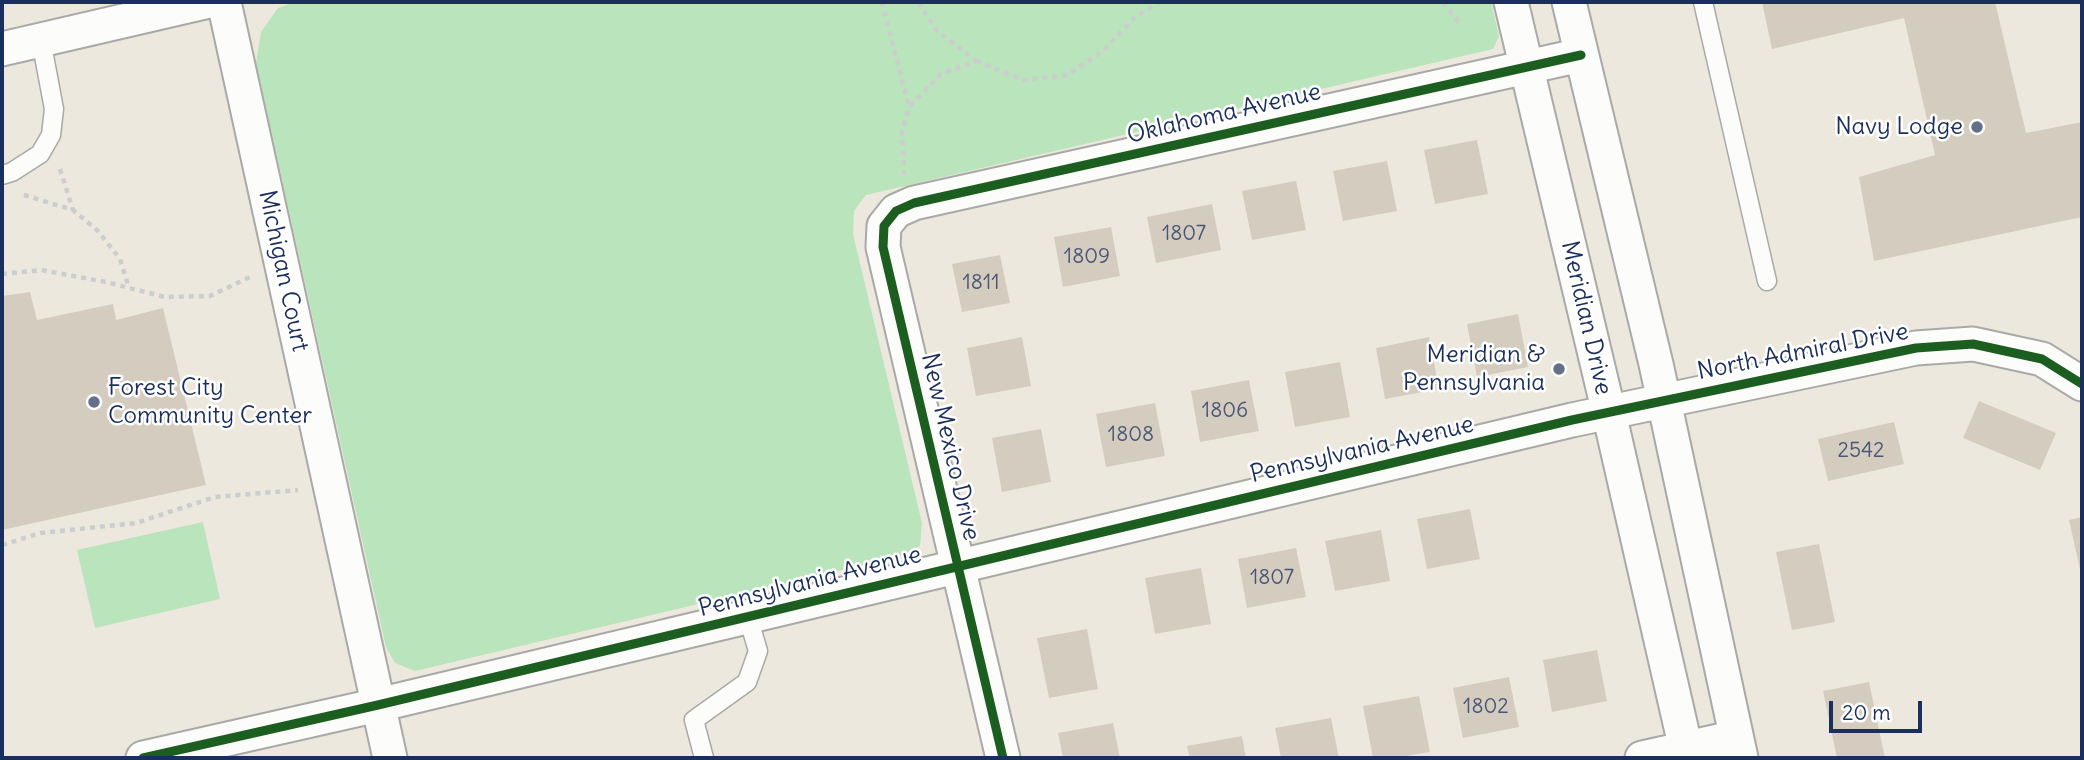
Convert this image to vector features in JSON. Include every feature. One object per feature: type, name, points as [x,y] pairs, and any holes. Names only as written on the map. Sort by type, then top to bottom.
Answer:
[{"type":"street","points":[[2,49],[205,2]]},
{"type":"street","name":"Michigan Court","points":[[224,2],[390,758]]},
{"type":"street","name":"Meridian Drive","points":[[1511,2],[1609,413],[1686,753]]},
{"type":"street","points":[[1569,2],[1663,401],[1739,748],[1642,758]]},
{"type":"street","name":"Oklahoma Avenue","points":[[884,226],[896,211],[914,203],[1581,55]]},
{"type":"street","name":"New Mexico Drive","points":[[884,226],[883,247],[1003,758]]},
{"type":"street","name":"North Admiral Drive","points":[[1609,413],[1916,348],[1973,344],[2042,359],[2082,384]]},
{"type":"street","name":"Pennsylvania Avenue","points":[[143,758],[378,705],[1609,413]]},
{"type":"lane","points":[[1703,2],[1768,281]]},
{"type":"lane","points":[[2,174],[12,172],[40,154],[51,135],[54,109],[41,40]]},
{"type":"lane","points":[[704,758],[694,720],[747,682],[758,651],[748,617]]},
{"type":"path","points":[[882,2],[909,107]]},
{"type":"path","points":[[918,2],[936,30],[976,61],[1024,80],[1067,75],[1103,51],[1135,17],[1160,2]]},
{"type":"path","points":[[1443,2],[1460,24]]},
{"type":"path","points":[[904,179],[902,132],[909,107],[941,74],[976,61]]},
{"type":"path","points":[[58,158],[73,210]]},
{"type":"path","points":[[15,196],[29,195],[73,210],[98,231],[120,259],[129,288]]},
{"type":"path","points":[[2,275],[41,270],[165,297],[210,296],[253,276],[280,259]]},
{"type":"path","points":[[2,545],[41,533],[136,523],[215,497],[330,488]]},
{"type":"green space","points":[[295,2],[1491,2],[1499,36],[1493,49],[866,195],[854,211],[853,234],[922,523],[920,546],[901,556],[415,671],[395,663],[386,647],[256,63],[261,32],[278,8]]},
{"type":"green space","points":[[203,522],[220,599],[95,628],[77,550]]},
{"type":"building","name":"Navy Lodge","points":[[1762,2],[1995,2],[2026,133],[2082,122],[2082,217],[1874,261],[1859,177],[1935,155],[1904,18],[1772,49]]},
{"type":"building","points":[[1477,140],[1488,194],[1435,204],[1424,150]]},
{"type":"building","points":[[1387,161],[1397,211],[1343,221],[1333,171]]},
{"type":"building","points":[[1296,181],[1306,230],[1252,240],[1242,191]]},
{"type":"building","points":[[1212,204],[1221,250],[1156,263],[1147,217]]},
{"type":"building","points":[[1111,227],[1120,276],[1063,287],[1054,237]]},
{"type":"building","points":[[1000,255],[1010,303],[962,312],[952,264]]},
{"type":"building","name":"Forest City Community Center","points":[[30,292],[37,320],[113,304],[116,320],[163,308],[206,485],[2,530],[2,296]]},
{"type":"building","points":[[1518,314],[1528,367],[1477,377],[1467,324]]},
{"type":"building","points":[[1022,337],[1031,386],[976,396],[967,348]]},
{"type":"building","points":[[1429,337],[1439,389],[1385,399],[1376,348]]},
{"type":"building","points":[[1340,362],[1350,417],[1295,427],[1285,372]]},
{"type":"building","points":[[1249,380],[1259,431],[1200,442],[1191,391]]},
{"type":"building","points":[[1979,401],[2056,433],[2040,470],[1963,438]]},
{"type":"building","points":[[1155,403],[1165,456],[1106,467],[1096,414]]},
{"type":"building","points":[[1894,422],[1904,464],[1828,481],[1818,439]]},
{"type":"building","points":[[1041,429],[1051,482],[1002,492],[992,438]]},
{"type":"building","points":[[1470,509],[1480,559],[1427,569],[1417,519]]},
{"type":"building","points":[[2082,517],[2082,574],[2081,574],[2069,520]]},
{"type":"building","points":[[1381,530],[1390,581],[1335,591],[1325,541]]},
{"type":"building","points":[[1819,544],[1835,622],[1792,630],[1776,552]]},
{"type":"building","points":[[1296,548],[1306,597],[1247,608],[1238,559]]},
{"type":"building","points":[[1201,568],[1211,624],[1155,634],[1145,578]]},
{"type":"building","points":[[1087,629],[1098,689],[1049,698],[1037,638]]},
{"type":"building","points":[[1597,650],[1607,701],[1552,712],[1543,660]]},
{"type":"building","points":[[1509,677],[1519,727],[1463,738],[1453,688]]},
{"type":"building","points":[[1869,682],[1885,758],[1837,758],[1823,691]]},
{"type":"building","points":[[1419,696],[1430,752],[1394,758],[1373,758],[1363,706]]},
{"type":"building","points":[[1331,718],[1339,758],[1281,758],[1275,728]]},
{"type":"building","points":[[1113,723],[1120,758],[1063,758],[1058,733]]},
{"type":"building","points":[[1242,736],[1246,758],[1190,758],[1187,746]]},
{"type":"cycle path","points":[[1003,758],[883,247],[884,226],[896,211],[914,203],[1581,55]]},
{"type":"cycle path","points":[[143,758],[378,705],[1572,420],[1916,348],[1973,344],[2042,359],[2082,384]]},
{"type":"place","name":"Navy Lodge","points":[[1977,127]]},
{"type":"place","name":"Meridian & Pennsylvania","points":[[1559,369]]},
{"type":"place","name":"Forest City Community Center","points":[[94,402]]}]
